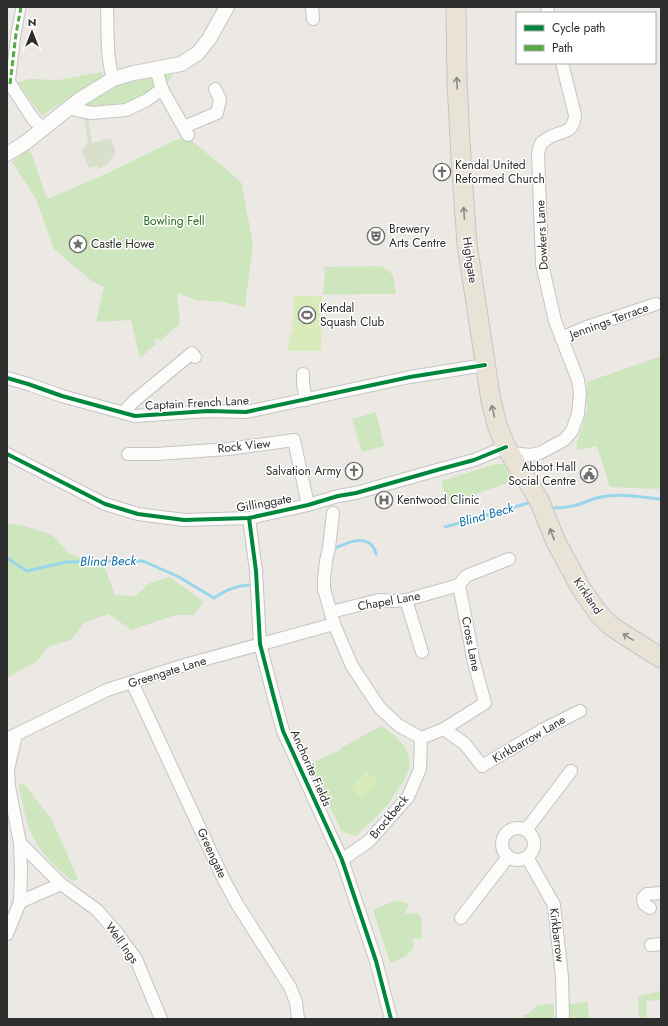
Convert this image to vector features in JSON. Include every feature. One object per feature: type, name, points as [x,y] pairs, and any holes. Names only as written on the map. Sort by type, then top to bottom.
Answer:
[{"type":"highway","name":"Highgate","points":[[456,7],[456,71],[464,214],[469,262],[485,364],[498,428],[508,450],[525,476],[541,505]]},
{"type":"highway","name":"Kirkland","points":[[541,505],[556,542],[582,590],[599,614],[620,633],[661,658]]},
{"type":"street","points":[[20,7],[9,81],[33,119],[38,124]]},
{"type":"street","points":[[107,7],[108,46],[113,78]]},
{"type":"street","points":[[7,154],[25,143],[79,100],[113,78],[181,64],[198,53],[209,39],[227,7]]},
{"type":"street","name":"Dowkers Lane","points":[[508,450],[530,455],[540,453],[564,440],[572,431],[578,414],[580,393],[578,380],[555,321],[542,264],[538,153],[541,143],[549,137],[569,130],[574,123],[575,115],[562,64]]},
{"type":"street","points":[[156,69],[162,89],[186,131],[217,112],[220,99],[215,89]]},
{"type":"street","points":[[70,107],[76,110],[92,113],[126,110],[147,100],[162,89]]},
{"type":"street","name":"Jennings Terrace","points":[[561,338],[587,327],[656,304]]},
{"type":"street","name":"Captain French Lane","points":[[123,413],[134,401],[192,353],[195,357]]},
{"type":"street","name":"Captain French Lane","points":[[7,378],[62,396],[134,416],[208,411],[246,412],[410,377],[485,364]]},
{"type":"street","points":[[303,374],[306,400]]},
{"type":"street","name":"Rock View","points":[[128,454],[157,454],[228,449],[294,440],[308,505]]},
{"type":"street","name":"Gillinggate","points":[[7,454],[105,504],[138,514],[184,520],[249,518],[356,493],[508,450]]},
{"type":"street","name":"Dowkers Lane","points":[[525,476],[532,463],[540,453]]},
{"type":"street","points":[[333,513],[326,561],[324,589],[332,618],[352,666],[379,707],[398,725],[421,738],[444,728]]},
{"type":"street","name":"Anchorite Fields","points":[[249,518],[256,571],[260,644],[283,731],[342,860],[376,961],[391,1019]]},
{"type":"street","name":"Chapel Lane","points":[[332,618],[379,600],[393,602],[406,600],[459,585],[466,576],[509,558]]},
{"type":"street","name":"Cross Lane","points":[[444,728],[485,703],[473,659],[472,646],[459,585]]},
{"type":"street","points":[[406,600],[422,652]]},
{"type":"street","name":"Greengate Lane","points":[[12,737],[107,690],[188,664],[260,644],[332,618]]},
{"type":"street","name":"Greengate","points":[[132,682],[223,878],[237,904],[290,987],[296,1002],[298,1019]]},
{"type":"street","name":"Kirkbarrow Lane","points":[[444,728],[465,744],[482,766],[544,729],[580,711]]},
{"type":"street","points":[[7,934],[20,902],[21,870],[20,843],[8,786],[8,769],[12,737]]},
{"type":"street","name":"Brockbeck","points":[[342,860],[369,840],[408,796],[420,769],[421,738]]},
{"type":"street","points":[[526,830],[571,772]]},
{"type":"street","points":[[516,827],[526,830],[533,838],[534,843],[531,854],[518,860],[508,857],[504,853],[501,842],[506,832],[516,827]]},
{"type":"street","name":"Well Ings","points":[[20,843],[61,884],[96,910],[117,933],[136,959],[161,1019]]},
{"type":"street","points":[[461,918],[508,857]]},
{"type":"street","name":"Kirkbarrow","points":[[527,857],[554,905],[562,977],[563,1019]]},
{"type":"street","points":[[20,902],[61,884]]},
{"type":"street","points":[[650,908],[644,904],[643,898],[647,894],[661,893]]},
{"type":"green space","points":[[174,71],[167,83],[125,105],[102,108],[81,106],[96,95],[123,82]]},
{"type":"green space","points":[[102,72],[103,78],[62,102],[42,116],[17,83],[29,79],[58,80]]},
{"type":"green space","points":[[84,117],[88,119],[92,143],[111,138],[116,153],[107,165],[98,169],[98,167],[95,166],[89,168],[81,149],[85,147],[88,142]]},
{"type":"green space","name":"Bowling Fell","points":[[184,136],[191,140],[241,182],[253,244],[245,307],[223,302],[196,300],[177,293],[180,323],[160,341],[158,338],[154,341],[156,344],[140,358],[131,320],[96,322],[104,287],[93,282],[54,249],[36,199],[12,162],[28,149],[32,155],[47,199],[108,173]]},
{"type":"green space","points":[[382,266],[393,275],[396,294],[323,295],[325,275],[324,267]]},
{"type":"green space","name":"Kendal Squash Club","points":[[294,296],[322,296],[321,351],[288,351],[290,333],[292,333]]},
{"type":"green space","points":[[661,356],[661,489],[610,487],[597,446],[576,450],[577,442],[587,411],[587,382]]},
{"type":"green space","points":[[376,412],[384,446],[362,452],[352,419]]},
{"type":"green space","points":[[496,464],[505,465],[513,481],[448,504],[441,481]]},
{"type":"green space","points":[[7,524],[21,525],[52,535],[69,553],[105,568],[115,595],[135,596],[150,583],[170,577],[204,602],[194,615],[176,615],[131,630],[109,614],[85,622],[71,640],[47,647],[37,661],[7,678]]},
{"type":"green space","points":[[381,726],[393,734],[407,751],[410,765],[408,772],[389,803],[356,836],[342,832],[309,764],[342,749],[341,748]]},
{"type":"green space","points":[[366,771],[378,781],[363,799],[351,789]]},
{"type":"green space","points":[[19,784],[24,784],[52,820],[78,879],[73,881],[58,869],[45,855],[35,840],[27,822]]},
{"type":"green space","points":[[397,900],[409,904],[405,914],[418,913],[422,920],[421,939],[412,939],[414,947],[405,957],[390,963],[373,910]]},
{"type":"green space","points":[[661,991],[661,1000],[646,1001],[647,1019],[639,1019],[638,996]]},
{"type":"green space","points":[[588,1002],[589,1019],[574,1019],[569,1017],[568,1004]]},
{"type":"green space","points":[[554,1004],[553,1019],[524,1019],[523,1015],[528,1014],[537,1005]]},
{"type":"waterway","name":"Blind Beck","points":[[552,508],[573,506],[596,498],[616,495],[661,499]]},
{"type":"waterway","name":"Blind Beck","points":[[445,527],[528,503]]},
{"type":"waterway","name":"Blind Beck","points":[[333,549],[361,540],[370,544],[374,548],[376,554]]},
{"type":"waterway","name":"Blind Beck","points":[[7,558],[27,571],[66,562],[143,561],[179,577],[214,598],[239,586],[249,585]]},
{"type":"marked path","points":[[10,84],[21,7]]},
{"type":"cycle path","points":[[7,378],[62,396],[135,416],[208,411],[246,412],[410,377],[485,365]]},
{"type":"cycle path","points":[[7,454],[105,504],[138,514],[184,520],[249,518],[308,505],[474,460],[506,447]]},
{"type":"cycle path","points":[[249,518],[256,571],[260,644],[283,731],[342,860],[376,961],[391,1019]]},
{"type":"place","name":"Kendal United Reformed Church","points":[[442,172]]},
{"type":"place","name":"Brewery Arts Centre","points":[[376,236]]},
{"type":"place","name":"Castle Howe","points":[[78,244]]},
{"type":"place","name":"Kendal Squash Club","points":[[307,315]]},
{"type":"place","name":"Salvation Army","points":[[354,471]]},
{"type":"place","name":"Abbot Hall Social Centre","points":[[589,474]]},
{"type":"place","name":"Kentwood Clinic","points":[[384,500]]}]
